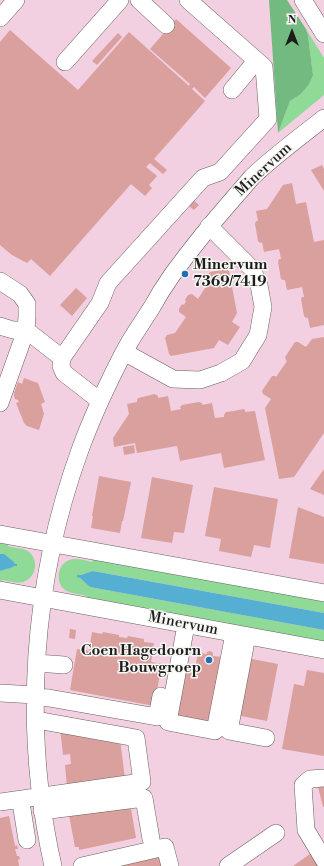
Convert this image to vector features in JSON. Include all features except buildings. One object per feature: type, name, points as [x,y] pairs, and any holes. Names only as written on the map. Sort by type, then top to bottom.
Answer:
[{"type":"street","points":[[0,18],[16,0]]},
{"type":"street","points":[[65,62],[120,0]]},
{"type":"street","points":[[139,0],[166,25]]},
{"type":"street","points":[[100,401],[64,373],[61,366],[62,358],[100,303],[108,283],[203,178],[220,172],[268,119],[264,67],[188,0]]},
{"type":"street","points":[[302,0],[324,34]]},
{"type":"street","points":[[232,90],[256,61]]},
{"type":"street","name":"Minervum","points":[[53,866],[41,805],[37,760],[35,696],[37,663],[42,598],[52,544],[80,449],[100,401],[124,352],[171,276],[209,226],[253,177],[282,151],[324,118]]},
{"type":"street","points":[[124,352],[174,379],[200,380],[221,373],[242,361],[258,335],[263,307],[259,285],[252,269],[209,226]]},
{"type":"street","points":[[0,281],[20,294],[27,304],[26,330],[0,403]]},
{"type":"street","points":[[0,326],[14,330],[26,330],[62,358]]},
{"type":"street","points":[[0,534],[324,593]]},
{"type":"street","name":"Minervum","points":[[0,590],[324,650]]},
{"type":"street","points":[[180,624],[168,722],[202,729],[215,731],[240,635]]},
{"type":"street","points":[[0,693],[49,698],[158,717],[180,624]]},
{"type":"street","points":[[240,635],[229,731],[266,738]]},
{"type":"street","points":[[37,663],[64,665]]},
{"type":"street","points":[[0,812],[41,805],[142,782],[136,738],[42,721],[35,722]]},
{"type":"street","points":[[324,778],[310,779],[303,785],[306,830],[324,860]]},
{"type":"street","points":[[0,802],[41,805],[144,798],[151,839]]},
{"type":"street","points":[[22,809],[27,840]]},
{"type":"street","points":[[228,866],[276,833]]},
{"type":"street","points":[[82,866],[165,847],[170,866]]},
{"type":"shaded area","points":[[0,0],[324,0],[324,866],[0,866]]},
{"type":"green space","points":[[269,0],[287,0],[306,29],[313,75],[309,84],[301,94],[290,101],[278,133]]},
{"type":"green space","points":[[306,29],[324,58],[324,95],[278,133],[290,101],[301,94],[313,75]]},
{"type":"green space","points":[[0,540],[8,542],[8,546],[26,550],[33,557],[35,562],[34,572],[28,580],[18,583],[2,580],[0,584],[0,571],[17,564],[0,554]]},
{"type":"green space","points":[[93,557],[324,600],[324,613],[94,571],[81,575],[80,578],[90,587],[324,630],[324,644],[85,600],[86,596],[63,589],[59,581],[59,572],[63,564],[73,559],[92,562]]},
{"type":"water","points":[[0,554],[4,554],[17,564],[17,566],[0,571]]},
{"type":"water","points":[[93,571],[324,613],[324,630],[90,587],[77,577],[77,575]]},
{"type":"place","name":"Minervum 7369/7419","points":[[185,274]]},
{"type":"place","name":"Coen Hagedoorn Bouwgroep","points":[[209,660]]}]
